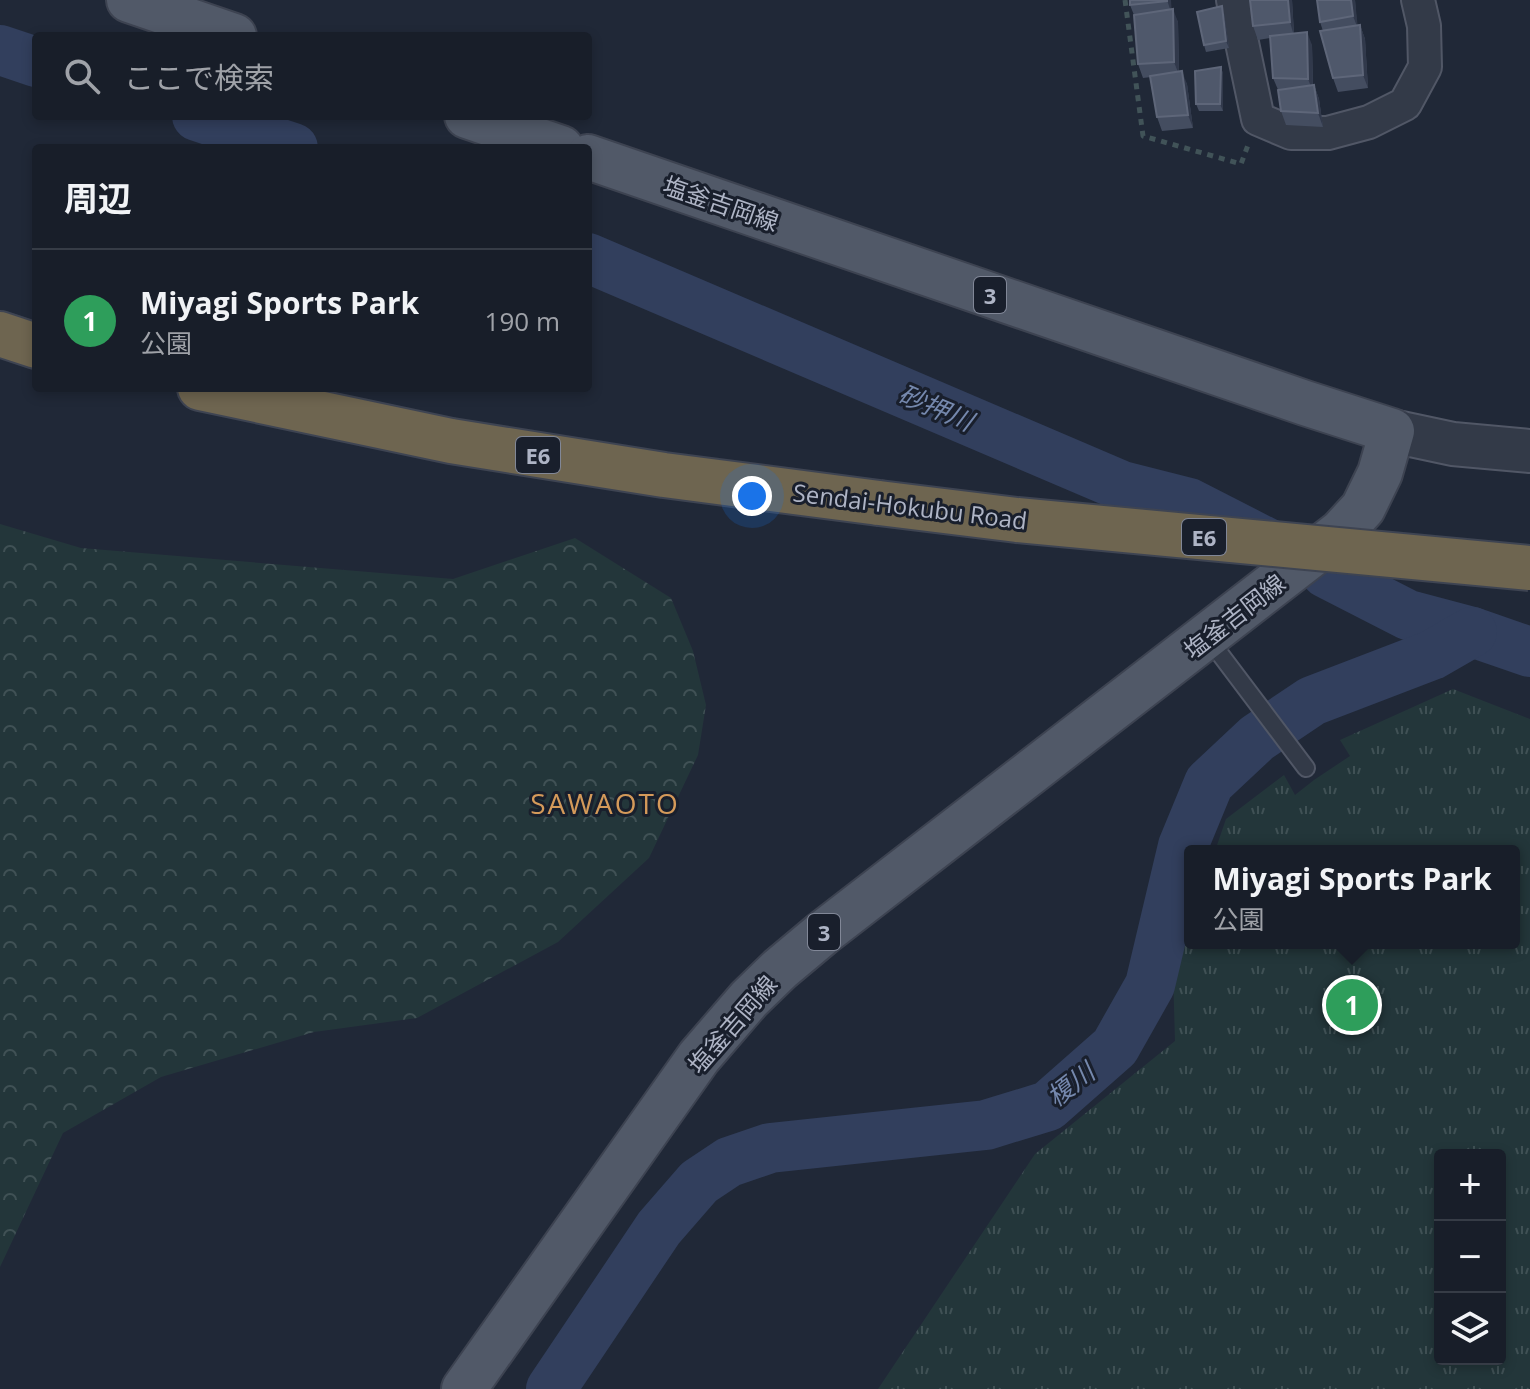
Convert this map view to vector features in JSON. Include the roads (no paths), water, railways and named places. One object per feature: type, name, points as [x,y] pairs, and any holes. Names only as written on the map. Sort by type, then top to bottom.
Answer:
[{"type":"highway","points":[[0,334],[32,345]]},
{"type":"highway","points":[[0,346],[32,351]]},
{"type":"highway","name":"Sendai-Hokubu Road","points":[[219,392],[451,441],[664,475],[1032,521],[1530,568]]},
{"type":"main road","points":[[129,0],[222,32]]},
{"type":"main road","points":[[479,120],[549,144]]},
{"type":"main road","name":"塩釜吉岡線","points":[[464,1389],[699,1057],[749,999],[823,933],[1341,532],[1363,508],[1380,473],[1392,431],[592,158]]},
{"type":"street","points":[[1233,0],[1258,119],[1291,133],[1328,133],[1369,122],[1405,104],[1425,67],[1424,26],[1418,0]]},
{"type":"street","points":[[1392,431],[1453,444],[1530,451]]},
{"type":"lane","points":[[1207,637],[1306,768]]},
{"type":"waterway","name":"砂押川","points":[[0,50],[32,61]]},
{"type":"waterway","name":"砂押川","points":[[209,120],[281,144]]},
{"type":"waterway","name":"砂押川","points":[[592,260],[1122,486],[1189,503],[1275,547]]},
{"type":"waterway","name":"砂押川","points":[[1326,573],[1408,615],[1530,652]]},
{"type":"waterway","name":"榎川","points":[[551,1389],[659,1228],[699,1182],[729,1162],[770,1148],[986,1125],[1048,1106],[1115,1047],[1150,985],[1183,846],[1209,783],[1257,738],[1312,701],[1432,655],[1472,632]]},
{"type":"place","name":"Miyagi Sports Park","points":[[1352,1005]]},
{"type":"district","name":"SAWAOTO","points":[[605,803]]}]
